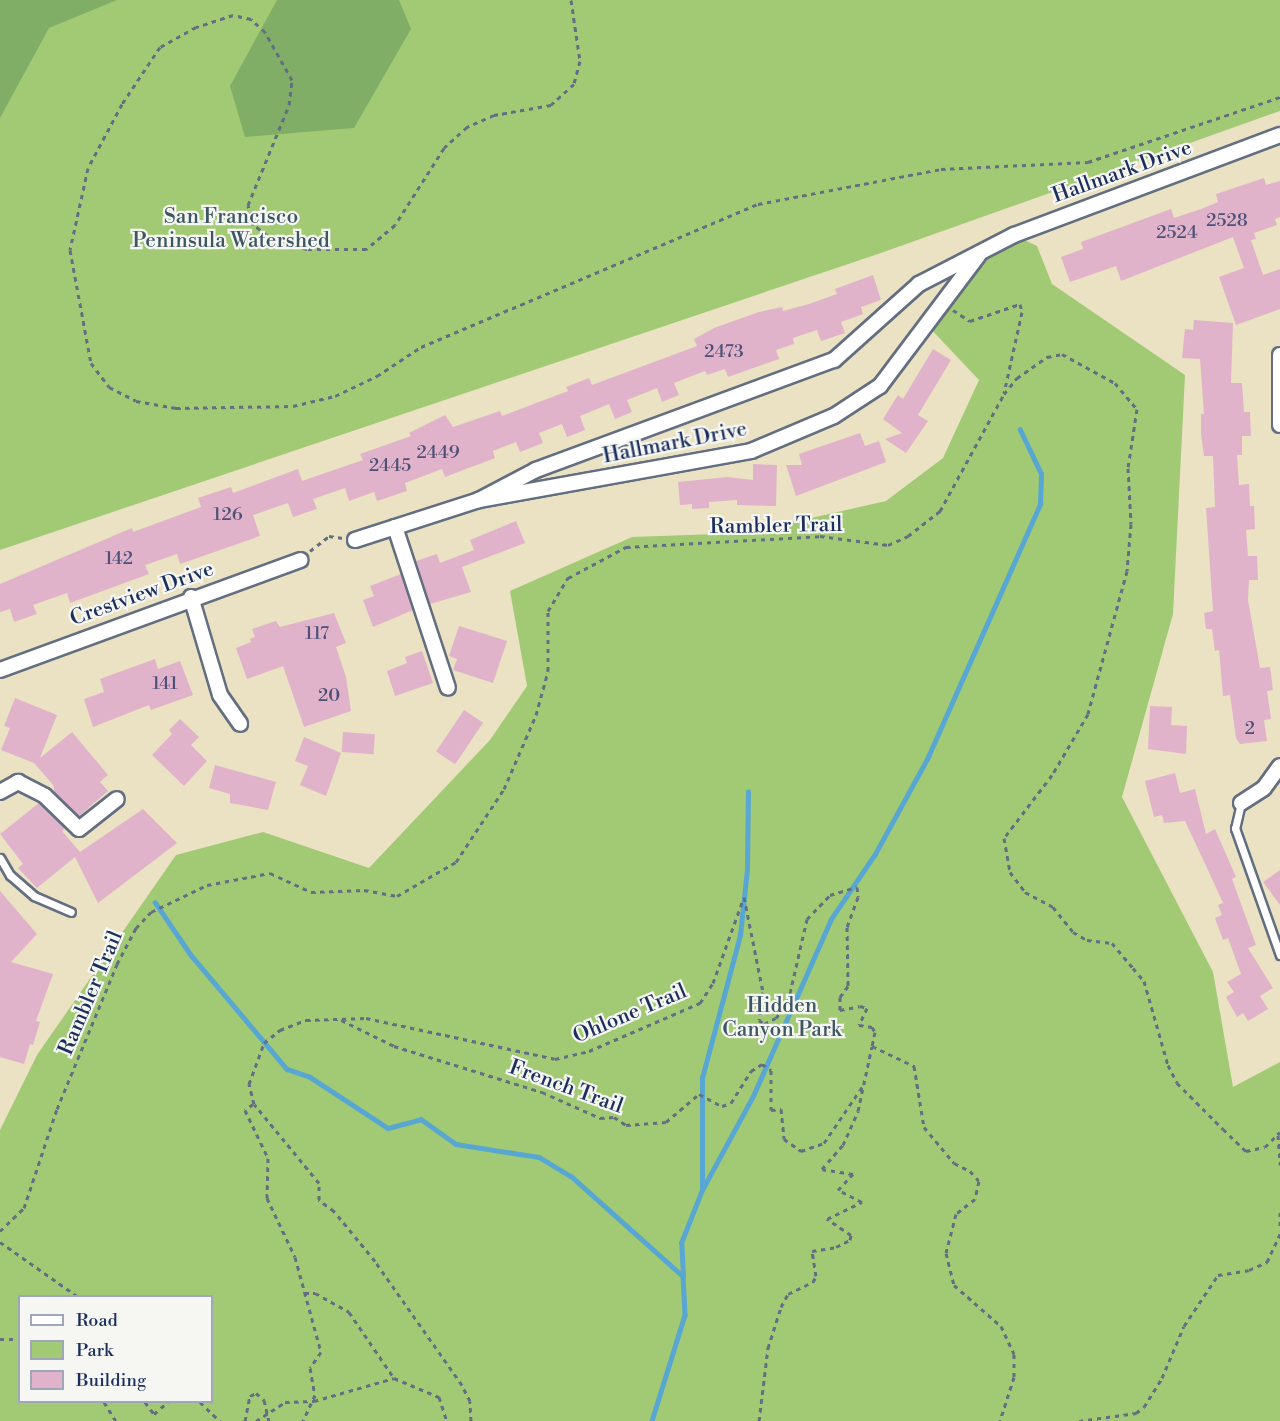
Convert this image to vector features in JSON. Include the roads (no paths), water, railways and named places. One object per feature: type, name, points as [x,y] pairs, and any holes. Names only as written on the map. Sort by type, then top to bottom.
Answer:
[{"type":"street","name":"Hallmark Drive","points":[[478,500],[536,470],[834,360],[919,284],[1014,235],[1280,135]]},
{"type":"street","name":"Hallmark Drive","points":[[355,540],[478,500],[752,451],[834,416],[880,386],[980,253]]},
{"type":"street","points":[[1280,355],[1280,425]]},
{"type":"street","points":[[395,527],[448,688]]},
{"type":"street","name":"Crestview Drive","points":[[0,670],[191,597],[300,560]]},
{"type":"street","points":[[191,597],[220,695],[240,724]]},
{"type":"street","points":[[1241,803],[1264,788],[1280,766]]},
{"type":"street","points":[[0,792],[18,782],[45,796],[79,829],[117,799]]},
{"type":"lane","points":[[1241,803],[1235,828],[1280,955]]},
{"type":"lane","points":[[0,858],[10,875],[34,896],[71,912]]},
{"type":"waterway","points":[[683,1276],[681,1243],[702,1190],[753,1096],[831,919],[875,854],[928,757],[1040,504],[1041,474],[1020,430]]},
{"type":"waterway","points":[[702,1188],[702,1078],[740,935],[747,869],[748,792]]},
{"type":"waterway","points":[[155,902],[191,955],[287,1069],[310,1077],[388,1128],[421,1119],[456,1144],[539,1157],[571,1176],[683,1276],[685,1315],[652,1421]]},
{"type":"park label","name":"San Francisco Peninsula Watershed","points":[[231,229]]},
{"type":"park label","name":"Hidden Canyon Park","points":[[782,1018]]}]
